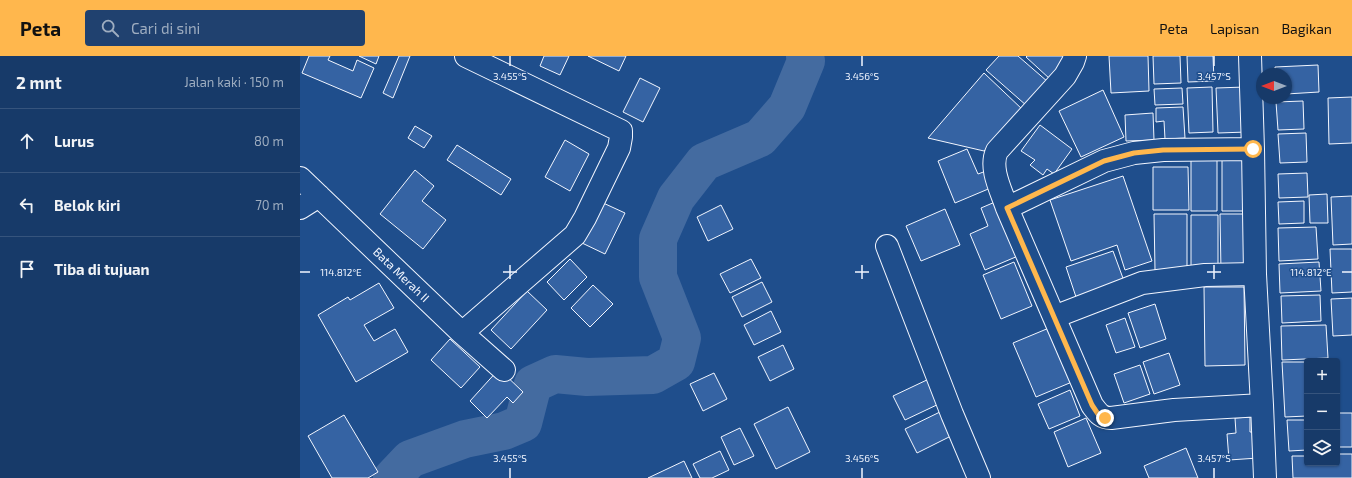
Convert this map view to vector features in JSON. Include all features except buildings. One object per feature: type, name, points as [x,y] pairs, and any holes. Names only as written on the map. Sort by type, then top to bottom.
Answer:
[{"type":"street","points":[[462,333],[574,235],[585,218],[618,148],[621,138],[621,132],[466,56]]},
{"type":"street","points":[[1075,56],[1064,76],[997,151],[994,157],[996,175],[1007,208],[1092,405],[1098,414],[1105,418],[1174,410],[1262,405]]},
{"type":"street","points":[[1250,56],[1255,274],[1265,478]]},
{"type":"street","points":[[1007,208],[1104,161],[1134,153],[1163,150],[1253,149]]},
{"type":"street","name":"Bata Merah II","points":[[300,178],[462,333],[504,370]]},
{"type":"street","points":[[300,208],[319,196]]},
{"type":"street","points":[[887,246],[952,414],[979,478]]},
{"type":"street","points":[[1054,317],[1142,283],[1205,275],[1255,274]]},
{"type":"waterway","points":[[392,478],[410,459],[465,439],[504,431],[523,423],[533,384],[555,374],[587,377],[653,375],[676,362],[682,338],[658,277],[658,239],[676,198],[704,162],[760,138],[787,107],[806,61],[805,56]]},
{"type":"route","points":[[1105,418],[1098,414],[1092,405],[1007,208],[1104,161],[1134,153],[1163,150],[1253,149]]}]
